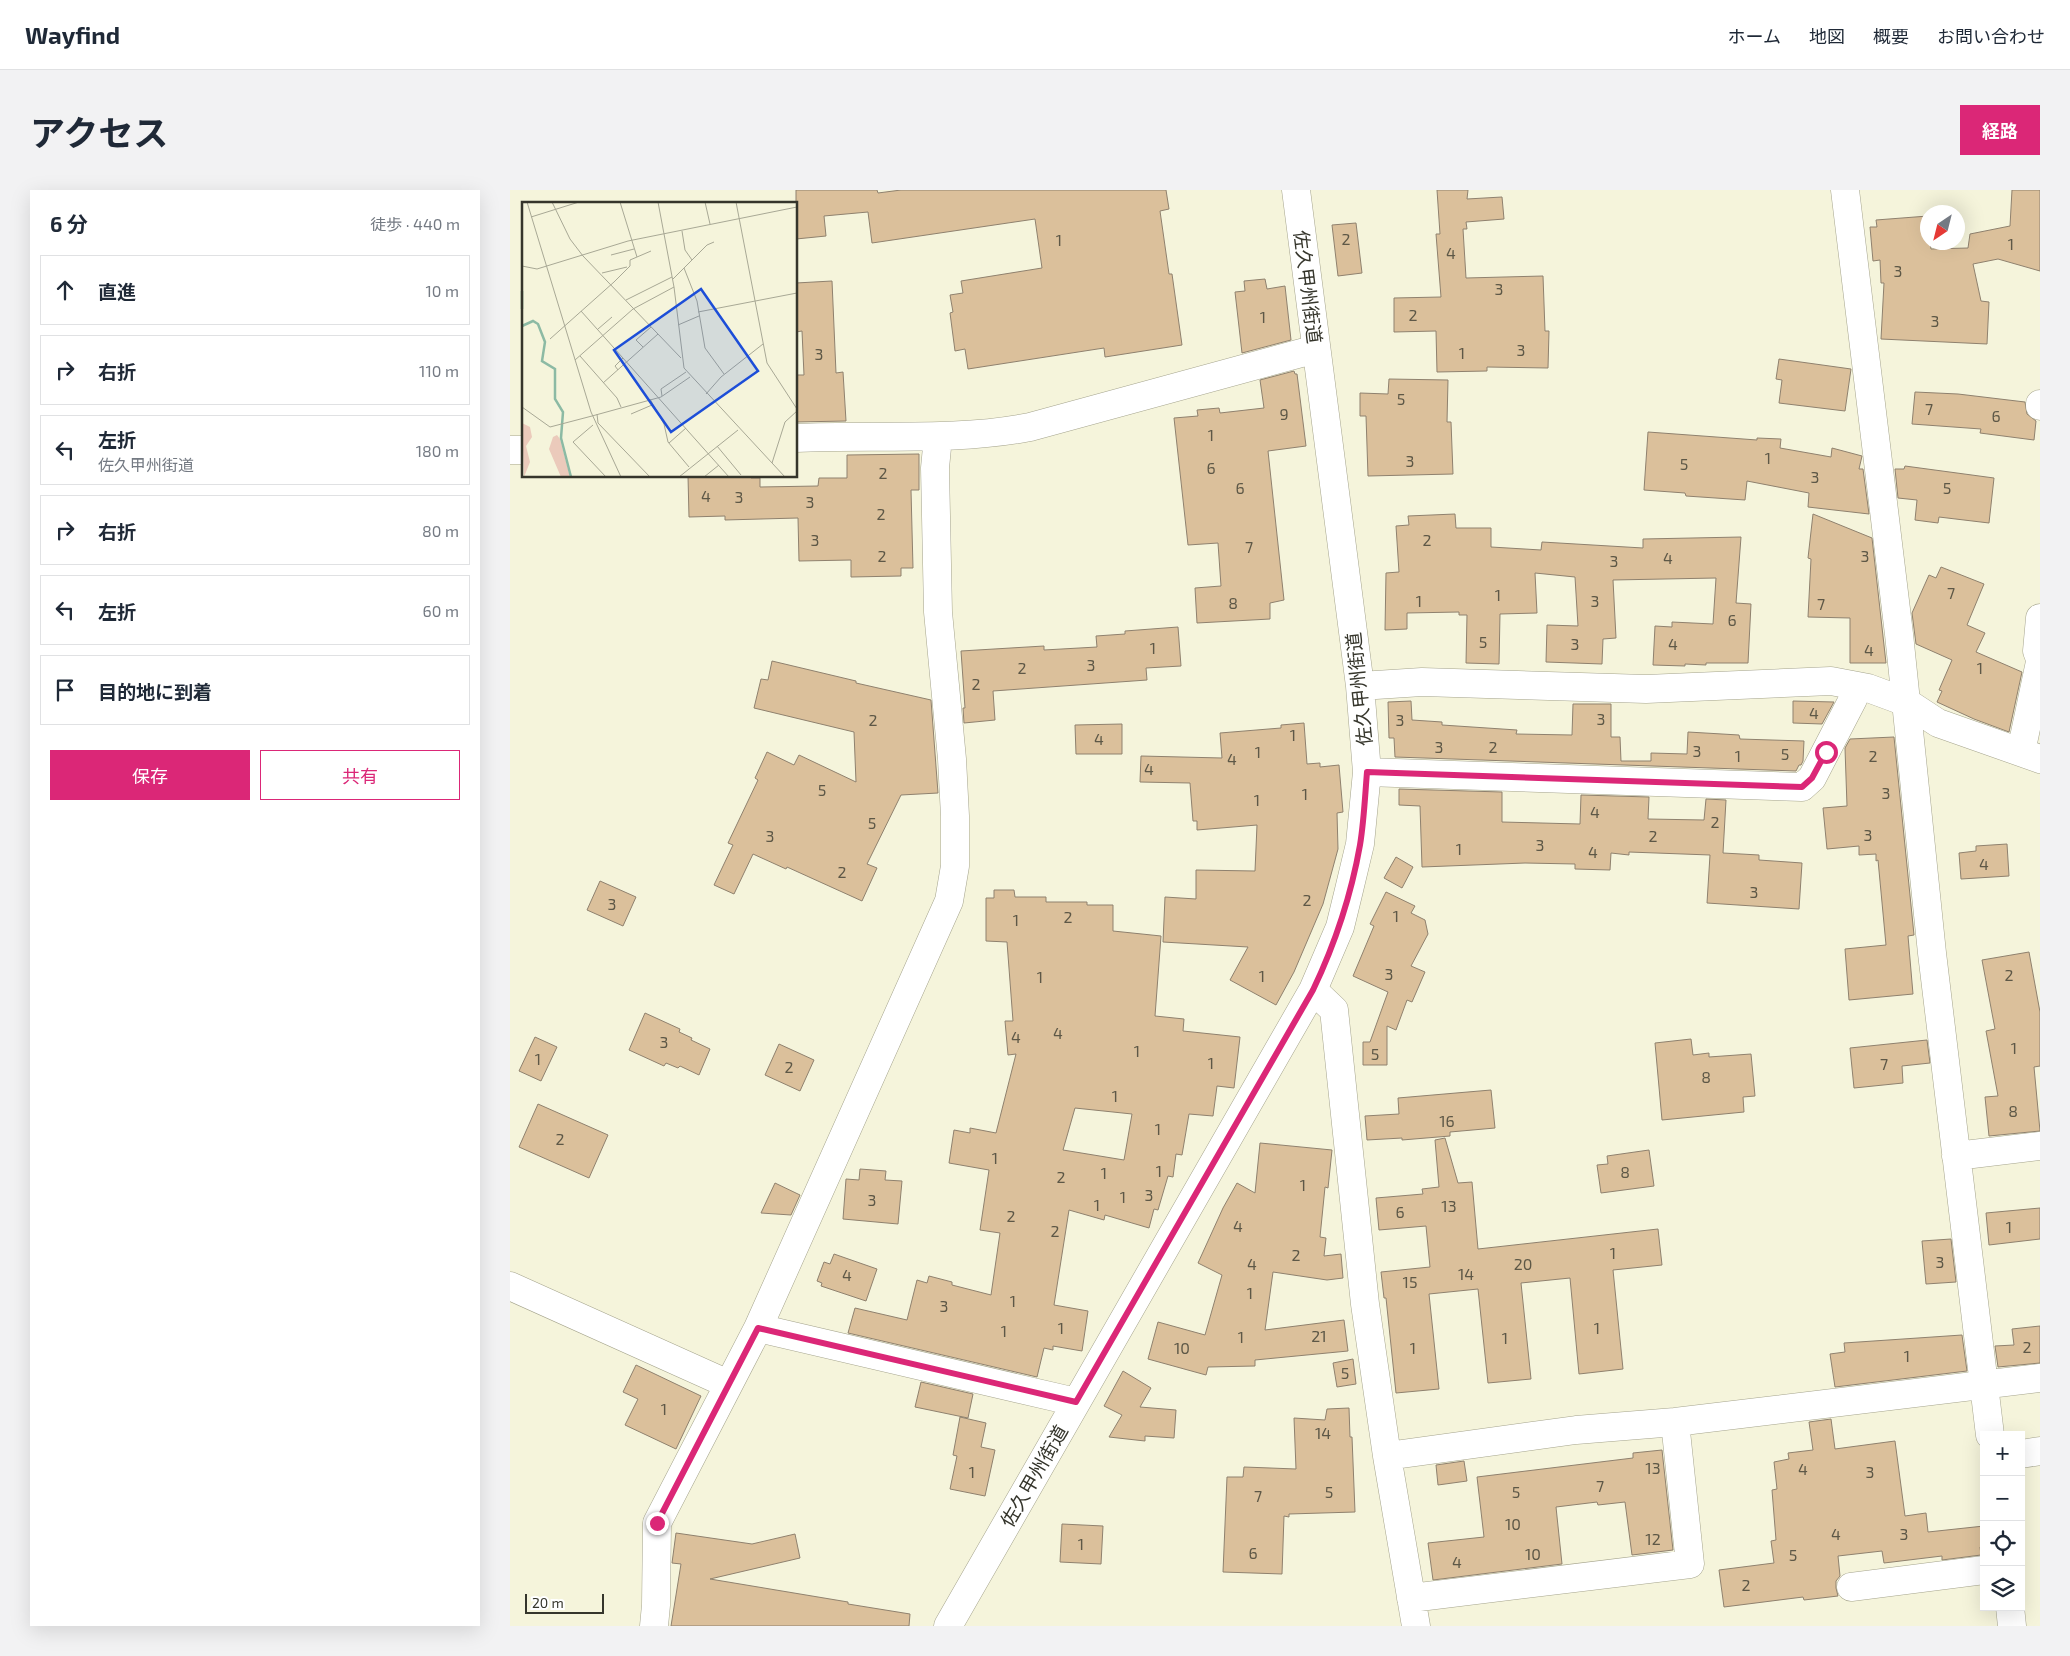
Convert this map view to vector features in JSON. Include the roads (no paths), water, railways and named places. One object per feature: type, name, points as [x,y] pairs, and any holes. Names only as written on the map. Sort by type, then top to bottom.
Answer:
[{"type":"street","name":"佐久甲州街道","points":[[948,1626],[1313,990],[1340,927],[1349,890],[1360,844],[1367,772],[1360,686],[1296,190]]},
{"type":"street","points":[[1845,190],[1906,702],[1932,953],[1990,1431]]},
{"type":"street","points":[[798,438],[938,437],[995,434],[1030,427],[1316,349]]},
{"type":"street","points":[[654,1626],[657,1523],[758,1328],[949,901],[955,866],[955,816],[952,759],[938,612],[935,468],[938,437]]},
{"type":"street","points":[[1360,686],[1422,682],[1646,689],[1831,681],[1868,688],[1906,702],[1938,722],[2030,755],[2040,660],[2037,651],[2040,618]]},
{"type":"street","points":[[1367,772],[1802,787],[1812,778],[1853,699],[1856,686]]},
{"type":"street","points":[[1313,990],[1334,1010],[1365,1304],[1387,1456],[1416,1626]]},
{"type":"street","points":[[1956,1156],[2040,1146]]},
{"type":"street","points":[[510,1286],[728,1384]]},
{"type":"street","points":[[758,1328],[1076,1402]]},
{"type":"street","points":[[1387,1456],[1576,1430],[1674,1422],[2040,1378]]},
{"type":"street","points":[[1411,1598],[1690,1564],[1674,1422]]},
{"type":"street","points":[[2025,1453],[2040,1451]]},
{"type":"street","points":[[1851,1587],[1980,1571]]},
{"type":"street","points":[[2010,1611],[2012,1626]]}]
